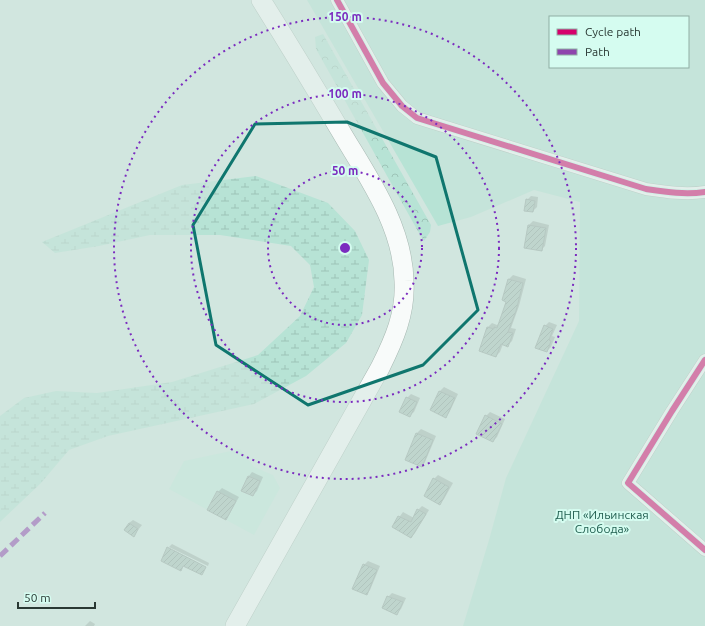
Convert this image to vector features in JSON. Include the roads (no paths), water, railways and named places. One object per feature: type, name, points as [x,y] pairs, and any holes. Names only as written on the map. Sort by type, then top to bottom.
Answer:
[{"type":"main road","points":[[236,626],[380,368],[398,327],[404,294],[404,274],[401,256],[395,233],[383,205],[261,0]]},
{"type":"street","points":[[337,0],[383,83],[402,106],[417,118],[646,189],[672,193],[705,192]]},
{"type":"street","points":[[705,360],[628,484],[705,550]]},
{"type":"park label","name":"ДНП «Ильинская Слобода»","points":[[602,521]]}]
